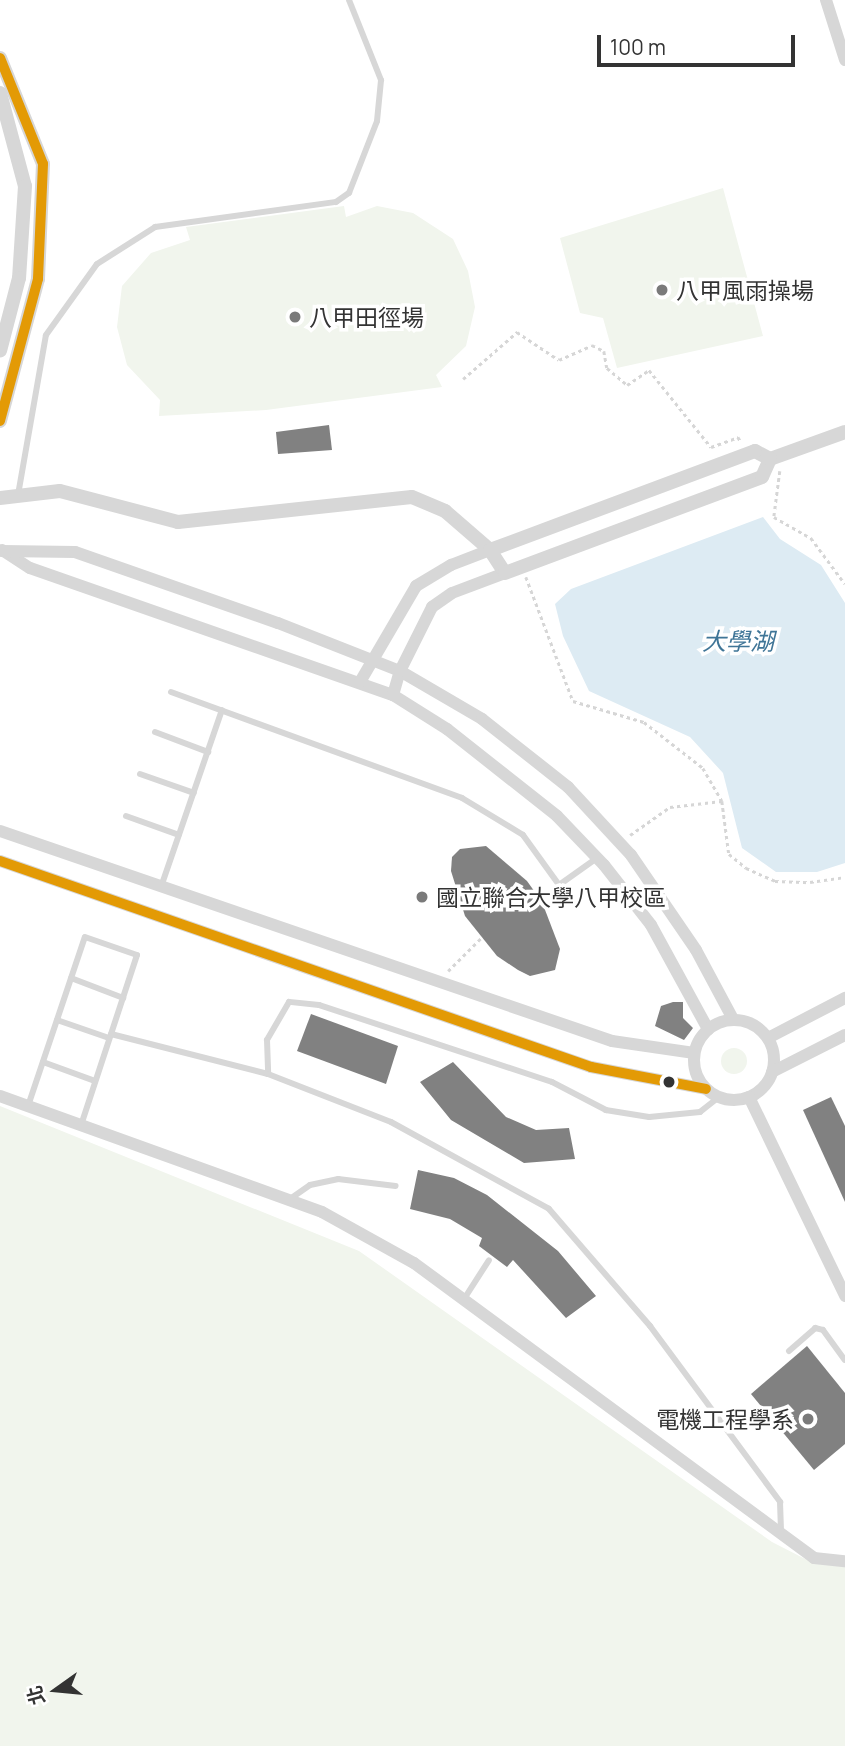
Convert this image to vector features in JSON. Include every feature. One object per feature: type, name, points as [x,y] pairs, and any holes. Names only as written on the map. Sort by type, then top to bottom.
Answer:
[{"type":"street","points":[[826,0],[845,60]]},
{"type":"street","points":[[0,58],[12,79],[43,164],[38,279],[0,421]]},
{"type":"street","points":[[0,93],[24,186],[19,278],[0,351]]},
{"type":"street","points":[[393,695],[400,671],[432,607],[452,593],[762,477],[776,457],[845,432]]},
{"type":"street","points":[[360,682],[370,660],[416,586],[452,565],[755,451],[776,457]]},
{"type":"street","points":[[0,498],[60,491],[178,522],[412,497],[445,511],[491,550],[505,573]]},
{"type":"street","points":[[1,550],[75,552],[400,671],[482,719],[568,787],[620,844],[696,950],[733,1019]]},
{"type":"street","points":[[1,550],[30,568],[393,695],[500,767],[597,858],[651,925],[708,1029]]},
{"type":"street","points":[[0,831],[162,884],[612,1041],[694,1053]]},
{"type":"street","points":[[0,861],[591,1067],[706,1089],[719,1097],[749,1097],[772,1072],[845,1035]]},
{"type":"street","points":[[768,1038],[845,998]]},
{"type":"street","points":[[706,1089],[694,1066],[694,1053],[708,1029],[733,1019],[759,1028],[768,1038],[772,1072]]},
{"type":"street","points":[[0,1096],[322,1212],[414,1263],[814,1558],[845,1562]]},
{"type":"street","points":[[749,1097],[845,1296]]},
{"type":"lane","points":[[18,495],[46,335],[97,264],[156,227],[336,202],[349,193],[377,121],[381,80],[349,0]]},
{"type":"lane","points":[[171,692],[462,798],[523,835],[559,885],[597,858]]},
{"type":"lane","points":[[162,884],[222,710]]},
{"type":"lane","points":[[155,732],[208,752]]},
{"type":"lane","points":[[141,774],[194,793]]},
{"type":"lane","points":[[127,816],[179,835]]},
{"type":"lane","points":[[28,1106],[85,937],[137,955],[81,1125]]},
{"type":"lane","points":[[72,978],[123,998]]},
{"type":"lane","points":[[268,1074],[267,1040],[289,1002],[319,1005],[552,1082],[606,1110],[649,1117],[700,1112],[719,1097]]},
{"type":"lane","points":[[57,1020],[110,1036],[268,1074],[391,1122],[549,1209],[650,1326],[780,1502],[781,1534]]},
{"type":"lane","points":[[43,1062],[95,1081]]},
{"type":"lane","points":[[288,1200],[310,1185],[338,1179],[396,1186]]},
{"type":"lane","points":[[464,1299],[489,1260]]},
{"type":"lane","points":[[789,1351],[815,1328],[822,1330],[845,1360]]},
{"type":"path","points":[[463,379],[517,332],[559,360],[592,345],[604,351],[607,368],[627,385],[649,370],[711,447],[738,438],[746,454]]},
{"type":"path","points":[[776,457],[774,517],[811,538],[845,584]]},
{"type":"path","points":[[522,567],[573,701],[644,722],[703,768],[722,801],[729,854],[746,868],[775,881],[810,882],[845,877]]},
{"type":"path","points":[[620,844],[653,815],[670,807],[722,801]]},
{"type":"shaded area","name":"八甲風雨操場","points":[[723,188],[763,336],[617,368],[603,318],[580,313],[560,238]]},
{"type":"shaded area","name":"八甲田徑場","points":[[344,206],[346,217],[377,206],[413,213],[453,239],[468,271],[475,307],[466,346],[436,375],[442,387],[266,410],[159,416],[160,400],[127,365],[117,327],[122,286],[151,253],[190,240],[186,227]]},
{"type":"shaded area","points":[[734,1048],[743,1052],[747,1061],[743,1070],[734,1074],[725,1070],[721,1061],[725,1052]]},
{"type":"shaded area","points":[[0,1106],[359,1251],[772,1542],[815,1564],[845,1562],[845,1746],[0,1746]]},
{"type":"water","name":"大學湖","points":[[763,517],[780,539],[821,565],[845,603],[845,863],[817,872],[776,872],[742,848],[723,773],[690,737],[589,691],[563,636],[555,604],[571,589]]},
{"type":"building","points":[[329,425],[332,450],[278,454],[276,432]]},
{"type":"building","points":[[486,846],[527,881],[542,902],[560,949],[555,970],[530,976],[518,970],[497,956],[465,916],[451,871],[452,857],[460,849]]},
{"type":"building","points":[[683,1002],[683,1018],[693,1028],[684,1040],[655,1026],[661,1006]]},
{"type":"building","points":[[311,1014],[398,1046],[386,1084],[297,1051]]},
{"type":"building","points":[[453,1062],[506,1117],[536,1130],[569,1128],[575,1159],[524,1163],[451,1120],[420,1082]]},
{"type":"building","points":[[831,1097],[845,1126],[845,1202],[803,1110]]},
{"type":"building","points":[[418,1170],[454,1178],[487,1195],[558,1251],[596,1296],[566,1318],[513,1260],[507,1267],[479,1246],[482,1238],[450,1219],[410,1209]]},
{"type":"building","name":"電機工程學系","points":[[807,1346],[845,1393],[845,1444],[814,1470],[751,1394]]},
{"type":"transit line","points":[[0,58],[43,164],[38,279],[0,421]]},
{"type":"transit line","points":[[0,861],[591,1067],[706,1089]]},
{"type":"place","name":"八甲風雨操場","points":[[662,290]]},
{"type":"place","name":"八甲田徑場","points":[[295,317]]},
{"type":"place","name":"國立聯合大學八甲校區","points":[[422,897]]},
{"type":"place","name":"電機工程學系","points":[[808,1419]]}]
